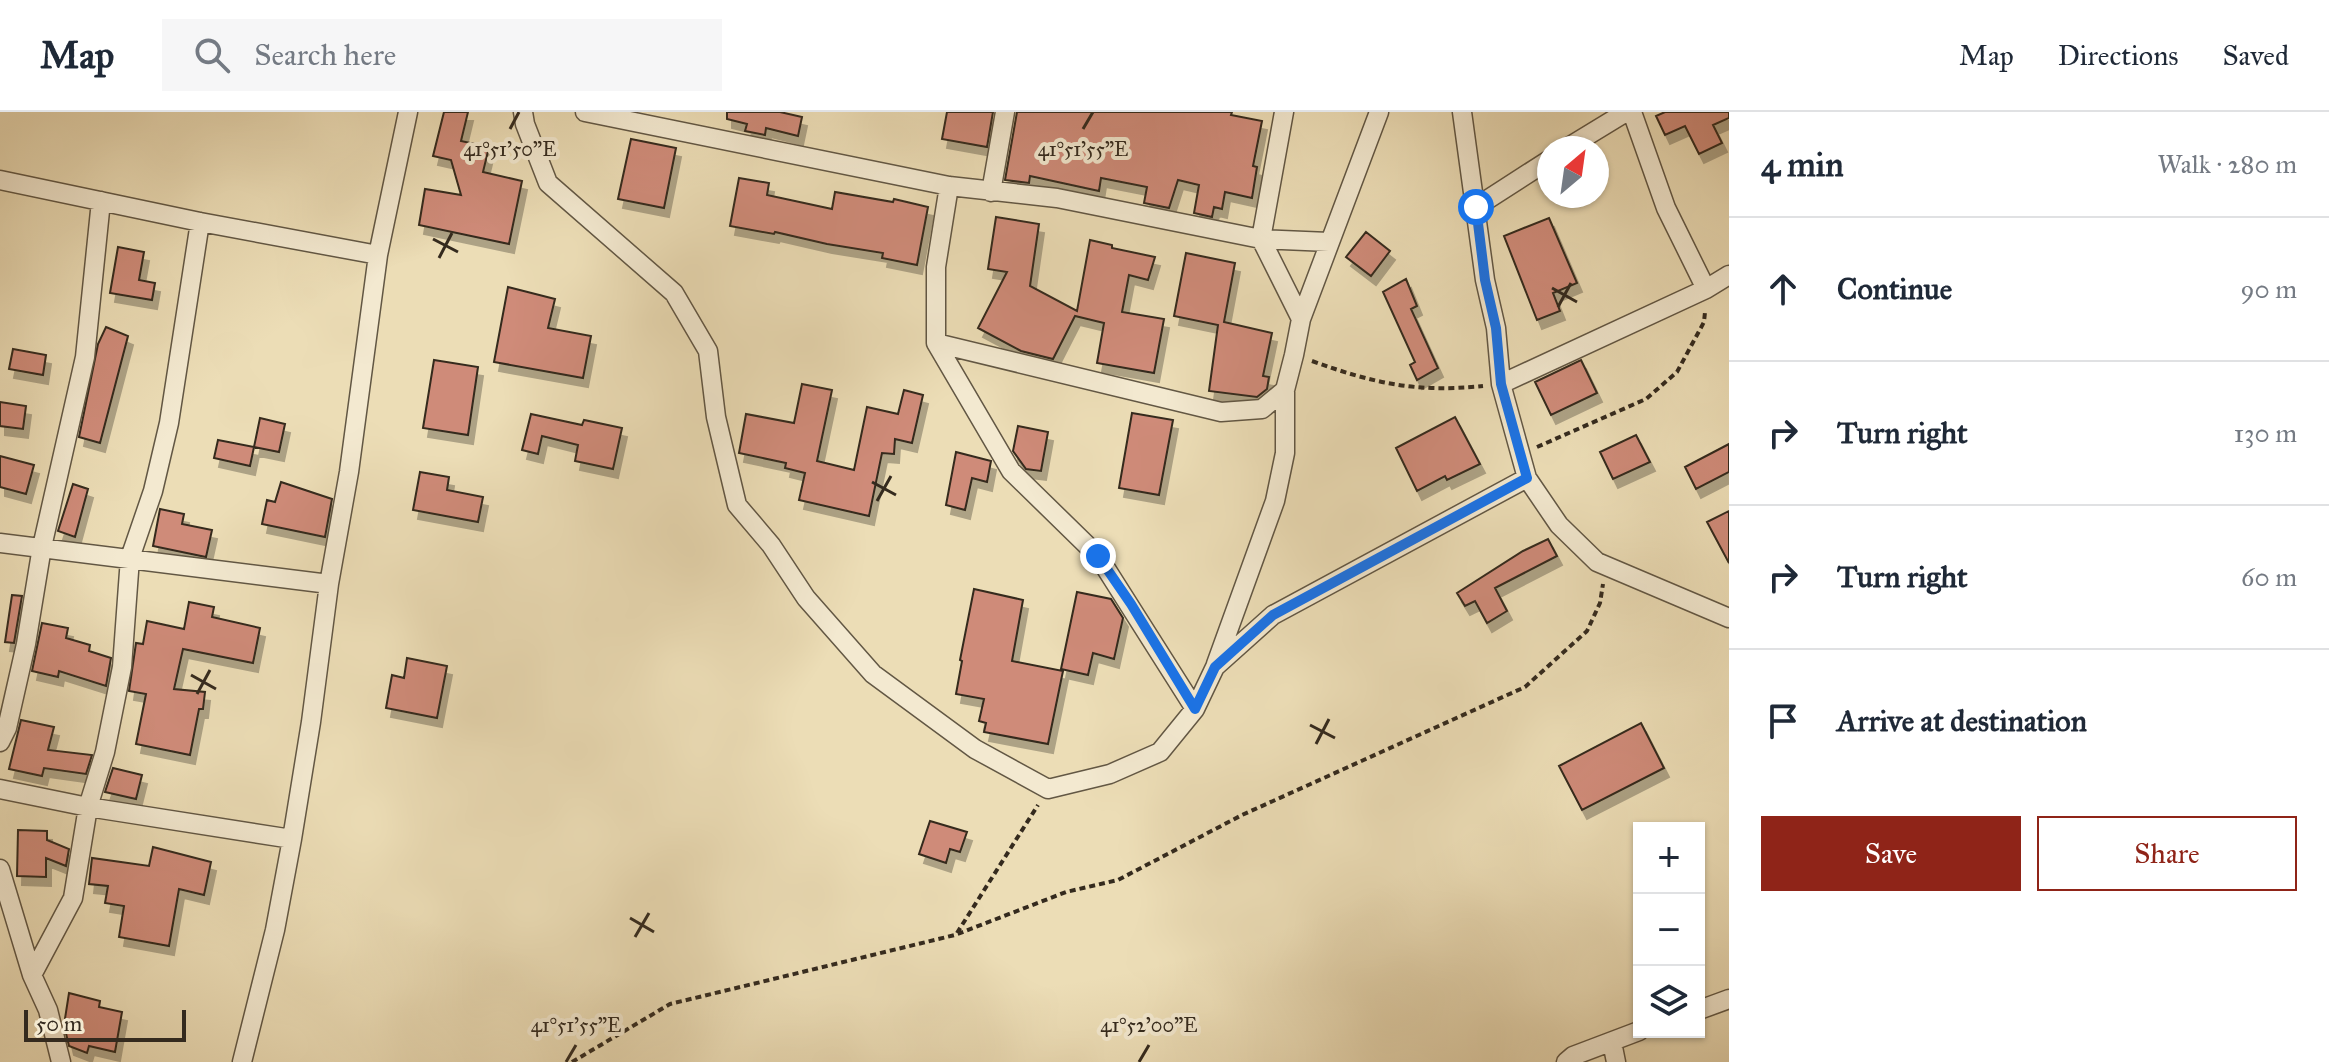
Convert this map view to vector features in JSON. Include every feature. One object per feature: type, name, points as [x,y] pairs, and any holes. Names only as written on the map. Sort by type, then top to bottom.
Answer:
[{"type":"street","points":[[242,1062],[275,930],[292,839],[329,584],[349,472],[378,255],[408,112]]},
{"type":"street","points":[[523,112],[548,183],[674,293],[708,351],[716,417],[737,505],[771,545],[806,598],[873,674],[975,749],[1048,789],[1110,774],[1160,752],[1195,709],[1215,667],[1275,501],[1285,453],[1285,390],[1301,319],[1379,112]]},
{"type":"street","points":[[585,112],[949,186],[1057,198],[1261,239],[1329,242]]},
{"type":"street","points":[[991,192],[1005,112]]},
{"type":"street","points":[[1284,112],[1261,239],[1301,319]]},
{"type":"street","points":[[1462,112],[1485,280],[1496,328],[1501,384],[1527,478],[1559,525],[1597,562],[1729,618]]},
{"type":"street","points":[[1588,136],[1629,112],[1666,208],[1706,289]]},
{"type":"street","points":[[1476,207],[1537,168]]},
{"type":"street","points":[[0,180],[378,255]]},
{"type":"street","points":[[949,186],[936,267],[936,343],[1011,471],[1098,556],[1195,709]]},
{"type":"street","points":[[0,742],[7,728],[26,644],[42,547],[85,357],[101,201]]},
{"type":"street","points":[[32,975],[73,898],[88,807],[105,752],[122,667],[130,558],[153,491],[169,423],[200,222]]},
{"type":"street","points":[[1501,384],[1706,289],[1729,275]]},
{"type":"street","points":[[936,343],[1221,412],[1262,409],[1285,390]]},
{"type":"street","points":[[1215,667],[1273,615],[1527,478]]},
{"type":"street","points":[[0,543],[329,584]]},
{"type":"street","points":[[0,789],[88,807],[292,839]]},
{"type":"street","points":[[1,875],[32,975],[48,1010],[61,1062]]},
{"type":"street","points":[[1705,1008],[1729,999]]},
{"type":"street","points":[[1566,1062],[1573,1056],[1633,1033]]},
{"type":"street","points":[[1612,1042],[1616,1062]]},
{"type":"path","points":[[1520,455],[1646,399],[1667,381],[1677,372],[1704,322],[1706,289]]},
{"type":"path","points":[[1294,355],[1364,379],[1426,389],[1457,389]]},
{"type":"path","points":[[572,1062],[670,1004],[955,935],[1066,892],[1118,880],[1242,815],[1525,687],[1587,631],[1600,603],[1606,566]]},
{"type":"path","points":[[955,935],[1048,789]]},
{"type":"building","points":[[444,112],[468,112],[461,141],[489,147],[483,172],[522,181],[509,244],[419,225],[425,189],[461,195],[451,160],[433,156]]},
{"type":"building","points":[[727,112],[780,112],[802,117],[798,136],[766,128],[765,135],[745,131],[747,124],[727,119]]},
{"type":"building","points":[[947,112],[993,112],[987,147],[942,139]]},
{"type":"building","points":[[1017,112],[1232,112],[1231,115],[1262,121],[1253,166],[1257,167],[1252,198],[1225,192],[1222,209],[1214,207],[1212,217],[1194,213],[1199,185],[1178,180],[1169,208],[1144,203],[1147,187],[1101,178],[1099,191],[1030,176],[1029,183],[1005,180]]},
{"type":"building","points":[[1665,112],[1729,112],[1729,118],[1713,125],[1722,143],[1699,154],[1685,126],[1665,135],[1656,116]]},
{"type":"building","points":[[631,139],[676,148],[664,208],[618,199]]},
{"type":"building","points":[[739,178],[769,183],[767,195],[832,209],[835,192],[893,202],[894,199],[928,207],[917,265],[882,258],[883,253],[730,226]]},
{"type":"building","points":[[996,217],[1039,224],[1030,286],[1077,311],[1090,240],[1155,257],[1148,280],[1129,275],[1122,312],[1164,319],[1154,373],[1097,363],[1104,323],[1075,316],[1053,359],[1021,351],[978,328],[1007,272],[988,269]]},
{"type":"building","points":[[1549,218],[1577,283],[1553,293],[1560,311],[1537,320],[1504,236]]},
{"type":"building","points":[[1366,232],[1390,251],[1371,276],[1346,257]]},
{"type":"building","points":[[118,247],[144,252],[139,280],[155,283],[152,300],[110,293]]},
{"type":"building","points":[[1186,253],[1235,263],[1224,322],[1272,333],[1263,376],[1269,377],[1267,389],[1257,397],[1209,391],[1218,325],[1174,316]]},
{"type":"building","points":[[1406,279],[1417,306],[1411,309],[1438,368],[1417,380],[1410,365],[1415,362],[1383,292]]},
{"type":"building","points":[[508,287],[555,299],[548,328],[591,336],[583,378],[494,362]]},
{"type":"building","points":[[106,327],[128,336],[100,443],[79,437],[98,344]]},
{"type":"building","points":[[13,349],[46,355],[43,375],[9,369]]},
{"type":"building","points":[[434,360],[478,367],[468,435],[423,428]]},
{"type":"building","points":[[1581,360],[1597,393],[1551,415],[1535,382]]},
{"type":"building","points":[[802,384],[832,390],[817,461],[854,470],[867,407],[898,414],[904,390],[923,395],[912,443],[895,439],[894,454],[882,453],[869,516],[799,500],[805,473],[785,468],[786,463],[739,453],[746,414],[794,423]]},
{"type":"building","points":[[0,402],[26,406],[23,429],[0,426]]},
{"type":"building","points":[[1132,413],[1173,420],[1159,495],[1119,488]]},
{"type":"building","points":[[531,414],[582,425],[584,420],[622,428],[613,469],[575,461],[578,445],[542,436],[538,454],[522,450]]},
{"type":"building","points":[[1455,417],[1480,464],[1447,480],[1445,476],[1417,491],[1396,448]]},
{"type":"building","points":[[260,418],[285,424],[279,452],[254,447]]},
{"type":"building","points":[[1018,426],[1048,432],[1041,471],[1026,469],[1013,451]]},
{"type":"building","points":[[1636,435],[1650,462],[1613,479],[1600,452]]},
{"type":"building","points":[[218,440],[254,447],[250,466],[214,458]]},
{"type":"building","points":[[1729,444],[1729,472],[1696,489],[1685,467]]},
{"type":"building","points":[[956,452],[991,461],[987,482],[972,478],[965,510],[946,505]]},
{"type":"building","points":[[0,456],[34,465],[26,494],[0,487]]},
{"type":"building","points":[[420,472],[449,477],[447,490],[483,497],[478,522],[413,510]]},
{"type":"building","points":[[281,482],[332,499],[325,537],[262,524],[267,500],[275,502]]},
{"type":"building","points":[[73,484],[88,489],[75,537],[58,531]]},
{"type":"building","points":[[160,509],[184,514],[182,524],[212,530],[206,557],[153,546]]},
{"type":"building","points":[[1729,511],[1729,563],[1707,522]]},
{"type":"building","points":[[1548,539],[1557,556],[1495,588],[1507,611],[1487,623],[1475,601],[1465,606],[1457,593],[1523,551]]},
{"type":"building","points":[[974,589],[1023,600],[1012,661],[1063,671],[1048,744],[984,732],[986,723],[979,721],[984,699],[956,694]]},
{"type":"building","points":[[1077,592],[1111,599],[1123,618],[1114,659],[1093,653],[1088,675],[1061,669]]},
{"type":"building","points":[[12,595],[22,596],[14,643],[5,642]]},
{"type":"building","points":[[189,602],[214,607],[212,617],[260,628],[253,663],[183,649],[174,689],[205,692],[190,755],[136,744],[146,694],[129,691],[136,643],[143,644],[147,621],[184,629]]},
{"type":"building","points":[[42,623],[68,628],[66,638],[90,645],[89,651],[111,658],[106,686],[59,671],[58,677],[32,671]]},
{"type":"building","points":[[407,658],[447,666],[437,718],[386,708],[392,675],[404,678]]},
{"type":"building","points":[[21,720],[54,727],[48,750],[92,755],[86,774],[44,768],[42,776],[9,769]]},
{"type":"building","points":[[1641,723],[1664,768],[1582,810],[1559,766]]},
{"type":"building","points":[[113,768],[142,775],[136,799],[105,792]]},
{"type":"building","points":[[930,821],[967,832],[960,852],[950,849],[946,863],[919,854]]},
{"type":"building","points":[[18,830],[47,831],[47,840],[69,849],[66,866],[46,858],[46,877],[17,876]]},
{"type":"building","points":[[153,847],[211,862],[204,895],[179,889],[169,946],[119,937],[124,906],[105,903],[108,886],[89,884],[92,858],[149,866]]},
{"type":"building","points":[[69,993],[100,1001],[99,1007],[122,1012],[115,1052],[89,1046],[87,1053],[69,1046],[64,1025]]},
{"type":"route","points":[[1098,556],[1195,709],[1215,667],[1273,615],[1527,478],[1501,384],[1496,328],[1485,280],[1476,207]]}]
